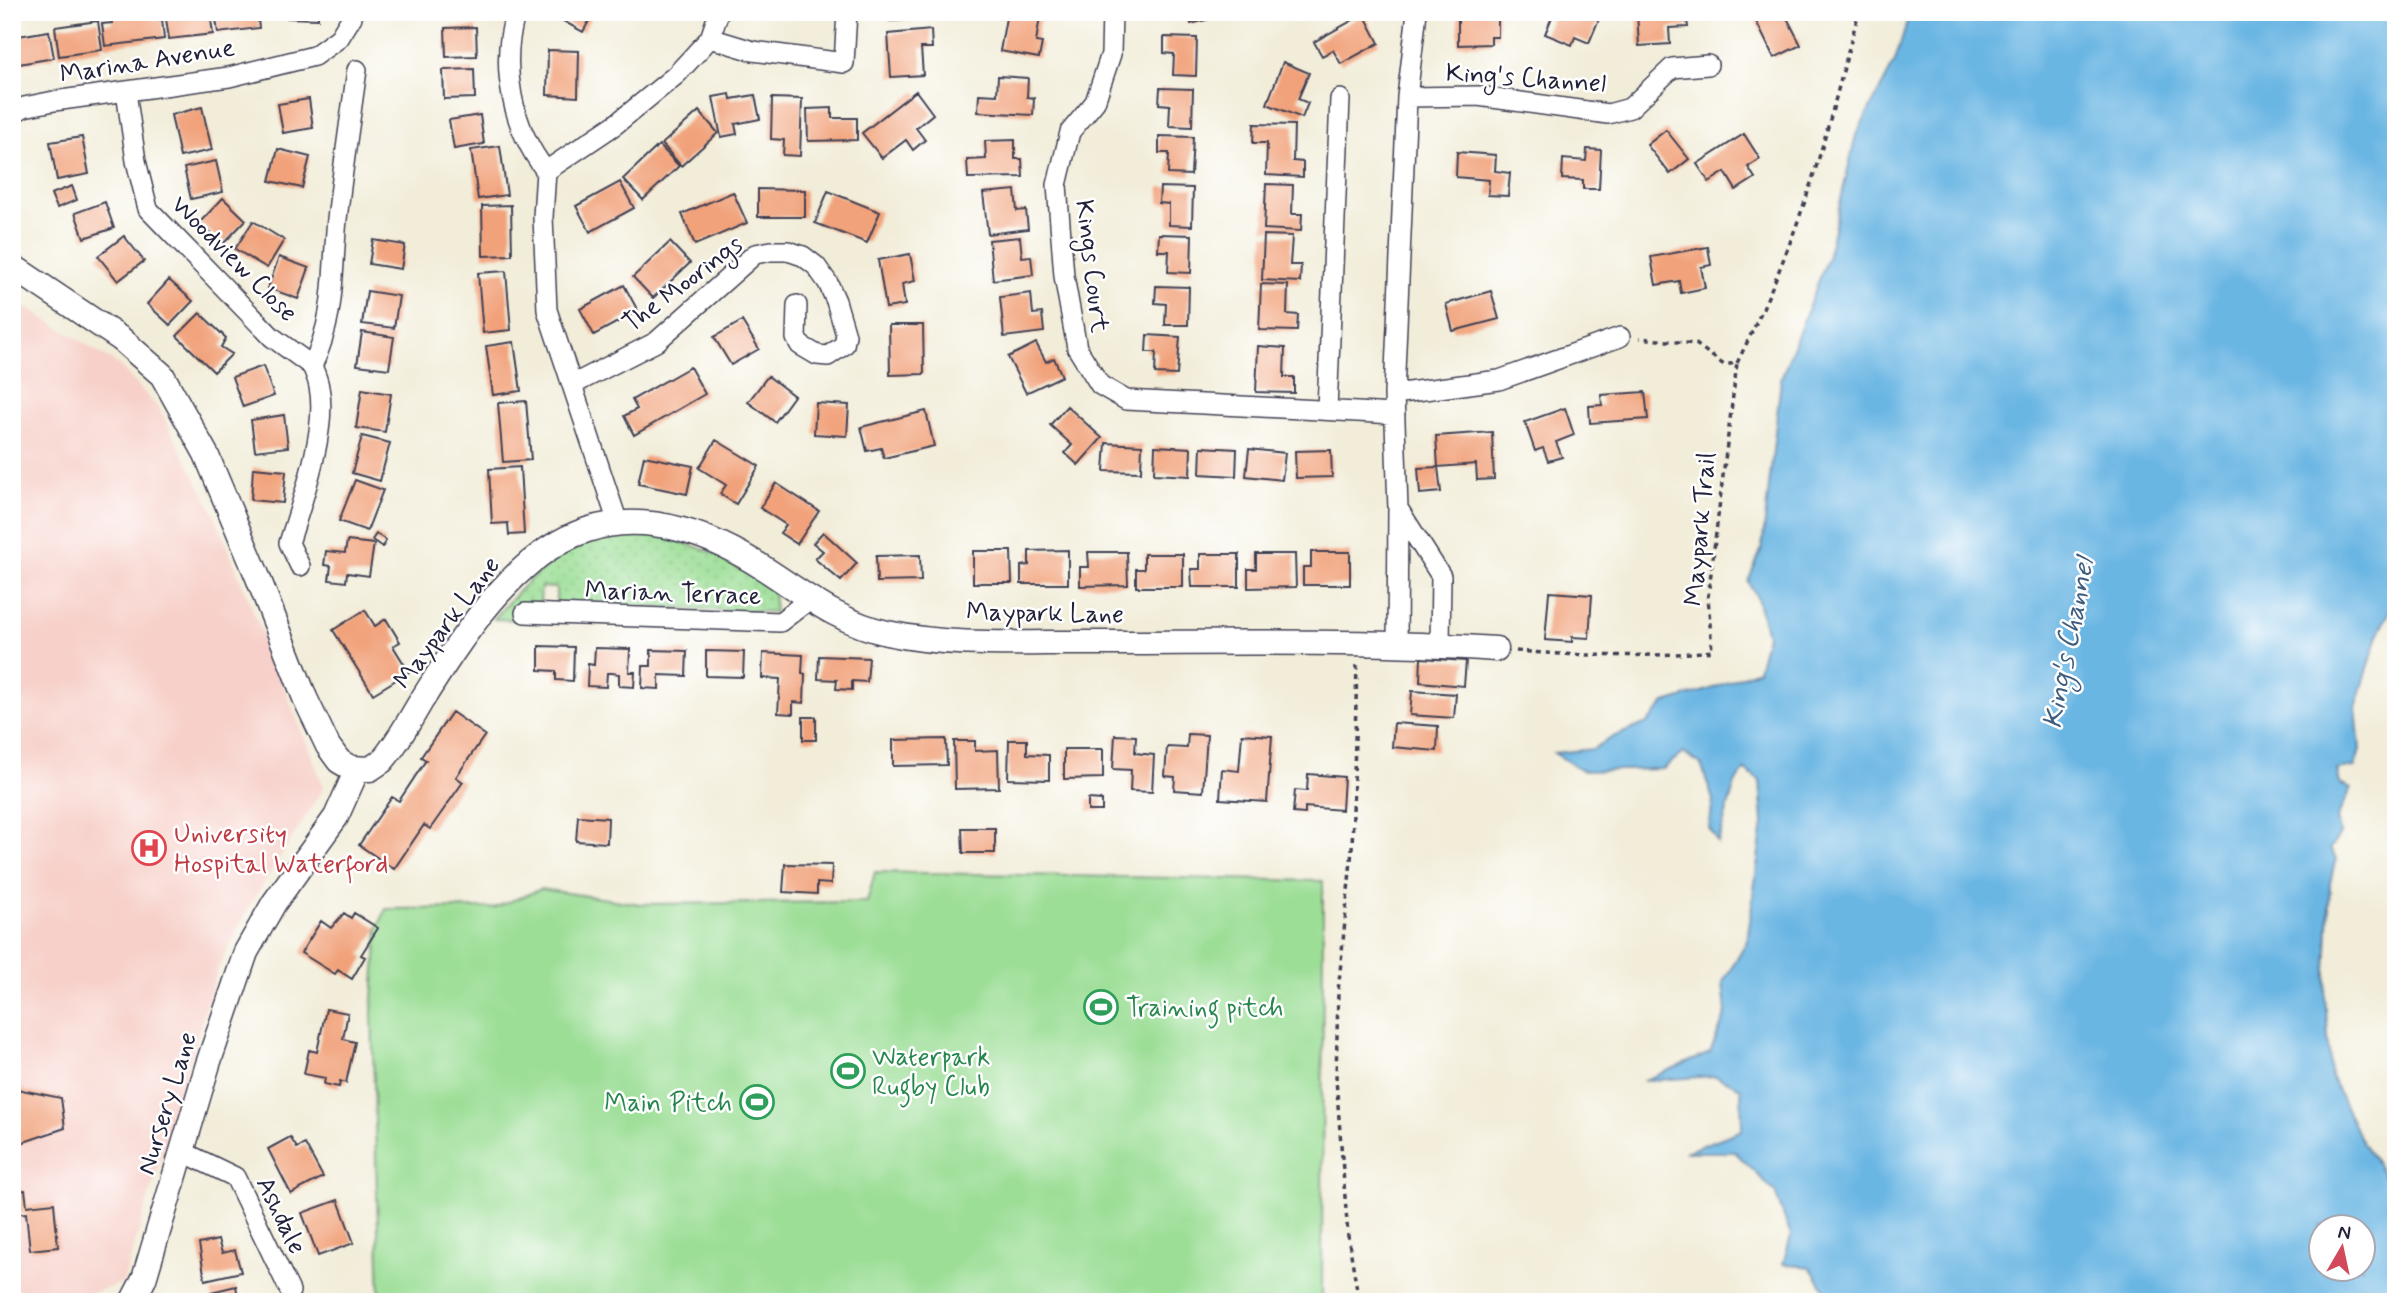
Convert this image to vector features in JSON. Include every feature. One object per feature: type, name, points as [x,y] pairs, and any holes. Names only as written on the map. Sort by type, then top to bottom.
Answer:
[{"type":"street","name":"Marina Avenue","points":[[12,114],[24,107],[54,101],[229,76],[314,57],[340,38],[352,12]]},
{"type":"street","points":[[516,12],[509,43],[509,86],[531,152],[546,171],[543,217],[547,310],[618,523]]},
{"type":"street","points":[[546,171],[616,124],[676,75],[710,38],[719,12]]},
{"type":"street","points":[[710,38],[753,51],[844,63],[847,12]]},
{"type":"street","name":"Kings Court","points":[[1112,12],[1111,54],[1095,102],[1070,132],[1057,185],[1064,276],[1077,348],[1100,385],[1126,400],[1395,414]]},
{"type":"street","name":"King's Channel","points":[[1397,645],[1398,509],[1394,394],[1407,97],[1417,12]]},
{"type":"street","name":"King's Channel","points":[[1407,97],[1478,96],[1608,114],[1630,108],[1672,68],[1708,65]]},
{"type":"street","name":"Woodview Close","points":[[125,92],[136,161],[148,209],[272,337],[312,366],[323,344],[331,311],[337,220],[357,70]]},
{"type":"street","points":[[1328,410],[1340,99]]},
{"type":"street","name":"The Moorings","points":[[572,385],[656,342],[755,254],[788,251],[803,256],[816,266],[828,283],[836,302],[846,335],[844,345],[828,356],[817,355],[800,345],[796,338],[797,305]]},
{"type":"street","points":[[12,266],[121,339],[162,375],[206,454],[316,723],[339,761],[357,770]]},
{"type":"street","points":[[1394,394],[1499,380],[1620,337]]},
{"type":"street","points":[[300,566],[289,543],[312,463],[320,419],[320,388],[312,366]]},
{"type":"street","points":[[1398,509],[1441,576],[1440,645]]},
{"type":"street","name":"Maypark Lane","points":[[357,770],[370,769],[388,755],[467,635],[520,572],[551,546],[568,537],[618,523],[657,525],[701,536],[746,557],[842,617],[870,629],[903,636],[948,641],[1440,645],[1496,649]]},
{"type":"street","name":"Marian Terrace","points":[[525,613],[779,622],[810,599]]},
{"type":"street","name":"Nursery Lane","points":[[132,1302],[144,1279],[236,977],[261,923],[336,817],[357,770]]},
{"type":"street","name":"Ashdale","points":[[181,1151],[235,1177],[290,1291]]},
{"type":"path","name":"Maypark Trail","points":[[1496,649],[1556,654],[1681,654],[1712,651],[1708,597],[1737,363],[1761,314],[1802,209],[1825,138],[1859,12]]},
{"type":"path","points":[[1620,337],[1658,338],[1696,344],[1724,365],[1737,363]]},
{"type":"path","points":[[1357,644],[1352,850],[1339,980],[1336,1079],[1348,1236],[1359,1302]]},
{"type":"shaded area","name":"University Hospital Waterford","points":[[12,298],[119,365],[160,410],[213,511],[324,787],[247,910],[218,968],[123,1283],[82,1296],[12,1298]]},
{"type":"green space","points":[[636,533],[667,537],[720,555],[765,583],[773,592],[775,612],[556,604],[556,588],[541,587],[540,603],[523,603],[521,620],[494,619],[529,581],[556,559],[603,537]]},
{"type":"green space","name":"Waterpark Rugby Club","points":[[875,872],[1323,881],[1322,1302],[380,1302],[372,1013],[378,928],[386,909],[494,908],[541,889],[640,904],[867,902]]},
{"type":"water","points":[[1910,12],[2396,12],[2396,598],[2378,635],[2356,708],[2360,750],[2355,767],[2337,770],[2340,784],[2351,789],[2337,818],[2340,834],[2330,849],[2336,858],[2330,883],[2325,996],[2331,1076],[2361,1141],[2396,1193],[2396,1302],[1833,1302],[1810,1267],[1783,1264],[1791,1236],[1775,1192],[1735,1152],[1685,1152],[1742,1130],[1741,1088],[1715,1076],[1643,1081],[1710,1053],[1726,1013],[1723,982],[1747,941],[1763,823],[1760,781],[1745,770],[1735,783],[1718,843],[1709,828],[1713,800],[1701,764],[1683,753],[1663,769],[1583,771],[1554,753],[1593,749],[1613,737],[1647,723],[1665,703],[1708,690],[1758,670],[1767,635],[1757,597],[1748,582],[1762,548],[1781,379],[1827,259],[1856,135],[1895,61]]},
{"type":"building","points":[[155,12],[155,20],[162,19],[164,39],[105,46],[102,24],[112,23],[111,16]]},
{"type":"building","points":[[165,12],[210,12],[213,34],[169,39]]},
{"type":"building","points":[[215,12],[257,12],[259,28],[218,33]]},
{"type":"building","points":[[287,12],[318,12],[318,19],[287,18]]},
{"type":"building","points":[[556,12],[594,12],[583,32],[554,16]]},
{"type":"building","points":[[889,12],[920,12],[920,19],[890,21]]},
{"type":"building","points":[[1007,12],[1040,16],[1036,42],[1042,43],[1039,58],[1000,51]]},
{"type":"building","points":[[1188,12],[1216,12],[1217,17],[1191,24]]},
{"type":"building","points":[[1458,12],[1498,12],[1498,37],[1491,37],[1491,44],[1458,45]]},
{"type":"building","points":[[1554,12],[1585,12],[1599,19],[1589,43],[1575,37],[1572,45],[1545,34]]},
{"type":"building","points":[[1637,12],[1686,12],[1688,27],[1669,28],[1670,44],[1639,46]]},
{"type":"building","points":[[1759,12],[1784,12],[1801,45],[1774,58],[1753,15]]},
{"type":"building","points":[[1364,14],[1379,43],[1341,64],[1333,50],[1322,56],[1314,42]]},
{"type":"building","points":[[98,21],[102,50],[59,56],[55,27]]},
{"type":"building","points":[[476,27],[477,56],[446,57],[445,28]]},
{"type":"building","points":[[931,30],[932,48],[921,48],[923,75],[891,77],[888,34]]},
{"type":"building","points":[[49,31],[54,58],[13,65],[12,37]]},
{"type":"building","points":[[1164,37],[1197,38],[1196,76],[1173,75],[1174,54],[1164,53]]},
{"type":"building","points":[[548,50],[579,51],[578,97],[547,95]]},
{"type":"building","points":[[1283,62],[1309,73],[1298,99],[1308,103],[1302,118],[1267,104]]},
{"type":"building","points":[[474,69],[475,98],[444,99],[443,70]]},
{"type":"building","points":[[998,76],[1028,78],[1027,97],[1034,98],[1033,115],[978,112],[979,94],[997,95]]},
{"type":"building","points":[[1160,88],[1193,89],[1192,127],[1169,126],[1170,105],[1159,104]]},
{"type":"building","points":[[916,91],[933,114],[916,128],[925,140],[913,150],[906,140],[882,158],[862,133]]},
{"type":"building","points":[[730,94],[731,99],[755,95],[760,119],[735,124],[737,134],[721,137],[713,97]]},
{"type":"building","points":[[772,98],[802,99],[800,156],[783,155],[784,140],[771,139]]},
{"type":"building","points":[[309,99],[313,128],[283,133],[278,104]]},
{"type":"building","points":[[202,107],[212,150],[180,157],[171,115]]},
{"type":"building","points":[[832,108],[832,118],[857,118],[857,140],[808,141],[807,109]]},
{"type":"building","points":[[699,111],[718,133],[681,166],[662,144]]},
{"type":"building","points":[[480,115],[484,144],[454,149],[449,120]]},
{"type":"building","points":[[1254,124],[1294,125],[1293,161],[1303,162],[1303,177],[1266,175],[1267,143],[1253,143]]},
{"type":"building","points":[[1666,130],[1689,159],[1670,174],[1647,145]]},
{"type":"building","points":[[1744,134],[1760,159],[1748,167],[1755,178],[1736,190],[1725,172],[1709,182],[1697,164]]},
{"type":"building","points":[[1159,136],[1193,137],[1191,175],[1168,174],[1169,153],[1159,153]]},
{"type":"building","points":[[82,137],[89,174],[57,180],[50,142]]},
{"type":"building","points":[[1015,140],[1015,159],[1022,159],[1023,177],[968,178],[967,160],[986,159],[985,141]]},
{"type":"building","points":[[659,145],[679,166],[643,200],[623,179]]},
{"type":"building","points":[[500,146],[507,195],[478,199],[471,150]]},
{"type":"building","points":[[278,149],[310,157],[302,188],[270,181]]},
{"type":"building","points":[[1587,149],[1601,150],[1599,189],[1583,189],[1583,180],[1562,179],[1563,159],[1586,161]]},
{"type":"building","points":[[1457,152],[1496,155],[1495,171],[1510,173],[1508,196],[1488,195],[1489,180],[1456,177]]},
{"type":"building","points":[[216,161],[223,192],[191,199],[184,168]]},
{"type":"building","points":[[620,182],[634,208],[590,232],[576,206]]},
{"type":"building","points":[[1266,184],[1293,185],[1292,214],[1302,214],[1301,231],[1264,229]]},
{"type":"building","points":[[72,186],[77,200],[57,208],[51,194]]},
{"type":"building","points":[[1160,187],[1193,188],[1192,226],[1169,225],[1169,204],[1159,203]]},
{"type":"building","points":[[758,189],[805,190],[805,217],[758,217]]},
{"type":"building","points":[[1015,190],[1017,211],[1026,210],[1028,229],[988,234],[983,193]]},
{"type":"building","points":[[828,191],[880,212],[867,243],[815,223]]},
{"type":"building","points":[[733,192],[747,223],[695,245],[682,214]]},
{"type":"building","points":[[223,198],[246,220],[223,244],[200,222]]},
{"type":"building","points":[[105,202],[114,228],[84,238],[75,213]]},
{"type":"building","points":[[511,205],[512,255],[483,256],[482,206]]},
{"type":"building","points":[[253,221],[284,240],[267,268],[235,249]]},
{"type":"building","points":[[1159,234],[1192,235],[1191,273],[1168,272],[1169,251],[1158,251]]},
{"type":"building","points":[[1264,235],[1292,236],[1290,265],[1301,265],[1300,282],[1262,280]]},
{"type":"building","points":[[124,236],[144,261],[118,281],[98,256]]},
{"type":"building","points":[[1020,237],[1022,257],[1031,256],[1033,275],[993,280],[989,240]]},
{"type":"building","points":[[373,240],[405,245],[401,269],[369,264]]},
{"type":"building","points":[[670,242],[690,263],[653,298],[633,277]]},
{"type":"building","points":[[1708,247],[1711,265],[1701,267],[1705,288],[1681,293],[1679,281],[1656,285],[1651,257]]},
{"type":"building","points":[[910,254],[915,281],[902,284],[905,305],[886,308],[878,260]]},
{"type":"building","points":[[279,257],[309,268],[298,299],[268,288]]},
{"type":"building","points":[[506,271],[511,330],[483,333],[478,273]]},
{"type":"building","points":[[169,280],[193,301],[170,325],[147,304]]},
{"type":"building","points":[[1261,284],[1288,285],[1287,314],[1298,315],[1297,331],[1259,330]]},
{"type":"building","points":[[624,285],[638,311],[594,335],[580,309]]},
{"type":"building","points":[[1156,286],[1189,287],[1188,325],[1165,325],[1166,304],[1155,303]]},
{"type":"building","points":[[367,291],[399,296],[394,328],[362,324]]},
{"type":"building","points":[[1491,291],[1499,319],[1453,331],[1446,304]]},
{"type":"building","points":[[1031,293],[1033,314],[1042,313],[1044,332],[1004,337],[1000,297]]},
{"type":"building","points":[[200,313],[226,338],[221,347],[232,354],[214,372],[177,336]]},
{"type":"building","points":[[742,321],[759,349],[731,365],[714,337]]},
{"type":"building","points":[[889,325],[923,325],[924,374],[890,375]]},
{"type":"building","points":[[362,332],[394,337],[389,369],[357,365]]},
{"type":"building","points":[[1147,335],[1180,337],[1177,375],[1155,374],[1156,352],[1146,352]]},
{"type":"building","points":[[514,342],[521,391],[493,395],[486,346]]},
{"type":"building","points":[[1036,343],[1046,362],[1054,358],[1062,376],[1026,393],[1008,357]]},
{"type":"building","points":[[1258,346],[1285,348],[1284,377],[1294,377],[1294,393],[1256,392]]},
{"type":"building","points":[[263,366],[274,396],[243,407],[232,377]]},
{"type":"building","points":[[690,367],[705,394],[634,435],[624,416],[637,409],[632,400]]},
{"type":"building","points":[[768,376],[794,396],[775,422],[748,402]]},
{"type":"building","points":[[362,389],[391,394],[385,432],[356,428]]},
{"type":"building","points":[[1645,392],[1648,419],[1590,423],[1589,406],[1602,405],[1601,395]]},
{"type":"building","points":[[526,401],[531,460],[503,462],[498,403]]},
{"type":"building","points":[[816,403],[849,405],[847,436],[814,434]]},
{"type":"building","points":[[1067,406],[1102,438],[1078,465],[1065,453],[1072,445],[1050,425]]},
{"type":"building","points":[[1565,408],[1574,435],[1556,442],[1562,457],[1548,461],[1543,448],[1535,451],[1525,422]]},
{"type":"building","points":[[926,411],[934,446],[884,458],[881,448],[867,451],[861,427]]},
{"type":"building","points":[[284,415],[288,447],[255,451],[251,420]]},
{"type":"building","points":[[1492,432],[1494,479],[1477,480],[1476,464],[1438,467],[1436,436]]},
{"type":"building","points":[[362,436],[390,443],[380,481],[352,473]]},
{"type":"building","points":[[716,440],[759,466],[736,504],[720,494],[726,485],[699,468]]},
{"type":"building","points":[[1106,443],[1142,445],[1141,472],[1104,471]]},
{"type":"building","points":[[1155,446],[1191,448],[1190,476],[1154,474]]},
{"type":"building","points":[[1201,447],[1237,449],[1236,476],[1200,474]]},
{"type":"building","points":[[1249,449],[1285,453],[1282,480],[1246,476]]},
{"type":"building","points":[[1331,450],[1332,477],[1296,478],[1295,451]]},
{"type":"building","points":[[644,456],[693,466],[687,494],[638,484]]},
{"type":"building","points":[[520,467],[524,534],[509,535],[508,523],[492,524],[489,469]]},
{"type":"building","points":[[1438,467],[1441,492],[1420,494],[1418,468]]},
{"type":"building","points":[[253,468],[286,471],[283,503],[251,500]]},
{"type":"building","points":[[355,480],[383,490],[367,531],[339,521]]},
{"type":"building","points":[[776,483],[819,511],[797,544],[780,533],[786,525],[760,508]]},
{"type":"building","points":[[823,532],[857,563],[841,581],[815,559],[823,551],[813,543]]},
{"type":"building","points":[[376,534],[386,540],[383,547],[372,540]]},
{"type":"building","points":[[347,541],[374,544],[369,576],[347,573],[346,582],[329,580],[331,566],[324,565],[326,551],[345,553]]},
{"type":"building","points":[[1068,550],[1068,584],[1021,584],[1021,566],[1029,565],[1029,551]]},
{"type":"building","points":[[973,551],[1011,551],[1012,583],[973,583]]},
{"type":"building","points":[[1088,552],[1127,552],[1128,585],[1080,586],[1080,567],[1089,567]]},
{"type":"building","points":[[1311,552],[1350,552],[1350,585],[1303,585],[1303,567],[1311,567]]},
{"type":"building","points":[[1144,554],[1183,554],[1183,587],[1136,587],[1136,569],[1144,569]]},
{"type":"building","points":[[1200,554],[1239,554],[1239,587],[1192,587],[1191,569],[1200,569]]},
{"type":"building","points":[[1256,554],[1295,554],[1296,587],[1248,588],[1248,569],[1256,569]]},
{"type":"building","points":[[920,555],[921,581],[877,582],[876,556]]},
{"type":"building","points":[[1549,592],[1592,595],[1589,638],[1572,637],[1572,642],[1545,640]]},
{"type":"building","points":[[365,610],[375,626],[386,619],[400,642],[393,646],[409,672],[373,694],[333,630]]},
{"type":"building","points":[[539,646],[574,647],[573,681],[556,680],[556,671],[539,670]]},
{"type":"building","points":[[595,648],[630,649],[629,672],[635,672],[634,687],[619,686],[619,674],[612,673],[607,673],[606,687],[587,686],[588,664],[594,665]]},
{"type":"building","points":[[651,650],[687,651],[686,676],[659,675],[659,689],[642,688],[643,666],[651,666]]},
{"type":"building","points":[[706,651],[744,652],[743,677],[706,676]]},
{"type":"building","points":[[763,653],[803,655],[804,703],[793,702],[793,714],[778,713],[780,679],[762,678]]},
{"type":"building","points":[[819,656],[869,658],[867,682],[852,681],[852,690],[836,689],[837,680],[818,679]]},
{"type":"building","points":[[1421,658],[1466,661],[1464,686],[1420,682]]},
{"type":"building","points":[[1412,691],[1456,694],[1454,718],[1410,715]]},
{"type":"building","points":[[452,712],[485,735],[456,777],[463,782],[430,829],[424,825],[394,869],[359,845],[392,797],[399,801],[426,760],[421,757]]},
{"type":"building","points":[[803,717],[816,717],[816,740],[803,740]]},
{"type":"building","points":[[1394,723],[1438,726],[1437,751],[1392,747]]},
{"type":"building","points":[[1188,734],[1207,735],[1203,792],[1174,790],[1175,777],[1165,776],[1167,747],[1187,748]]},
{"type":"building","points":[[1242,734],[1272,736],[1267,802],[1220,799],[1222,769],[1239,771]]},
{"type":"building","points":[[1115,735],[1136,736],[1135,753],[1154,755],[1152,792],[1130,791],[1131,770],[1113,769]]},
{"type":"building","points":[[946,739],[947,765],[893,766],[893,740]]},
{"type":"building","points":[[1009,740],[1027,740],[1027,754],[1049,755],[1049,780],[1008,779]]},
{"type":"building","points":[[954,741],[975,741],[975,751],[998,750],[999,788],[955,789]]},
{"type":"building","points":[[1064,749],[1103,749],[1103,778],[1064,779]]},
{"type":"building","points":[[1308,774],[1344,777],[1342,810],[1305,807],[1305,814],[1293,813],[1295,790],[1307,791]]},
{"type":"building","points":[[1088,799],[1102,800],[1102,811],[1088,811]]},
{"type":"building","points":[[578,816],[608,818],[607,843],[576,841]]},
{"type":"building","points":[[962,828],[995,828],[995,853],[963,853]]},
{"type":"building","points":[[785,864],[832,865],[831,884],[817,883],[817,894],[783,892]]},
{"type":"building","points":[[344,913],[351,918],[354,913],[378,928],[361,955],[365,957],[352,979],[338,970],[335,974],[301,953],[321,921],[331,928]]},
{"type":"building","points":[[326,1009],[348,1013],[343,1039],[355,1042],[346,1083],[340,1081],[339,1087],[324,1084],[325,1078],[304,1074],[309,1050],[317,1052]]},
{"type":"building","points":[[12,1088],[61,1098],[65,1128],[24,1142],[12,1143]]},
{"type":"building","points":[[290,1137],[297,1148],[305,1144],[323,1177],[291,1194],[268,1149]]},
{"type":"building","points":[[25,1190],[27,1206],[54,1203],[58,1247],[30,1250],[26,1213],[12,1214],[12,1191]]},
{"type":"building","points":[[338,1200],[354,1243],[318,1256],[302,1213]]},
{"type":"building","points":[[218,1240],[222,1253],[235,1250],[241,1272],[205,1280],[199,1244]]},
{"type":"building","points":[[236,1286],[239,1302],[213,1302],[211,1292]]},
{"type":"waterway","points":[[1555,1302],[1566,1299],[1576,1302]]},
{"type":"place","name":"University Hospital Waterford","points":[[149,848]]},
{"type":"place","name":"Training pitch","points":[[1101,1007]]},
{"type":"place","name":"Waterpark Rugby Club","points":[[848,1071]]},
{"type":"place","name":"Main Pitch","points":[[757,1102]]}]
